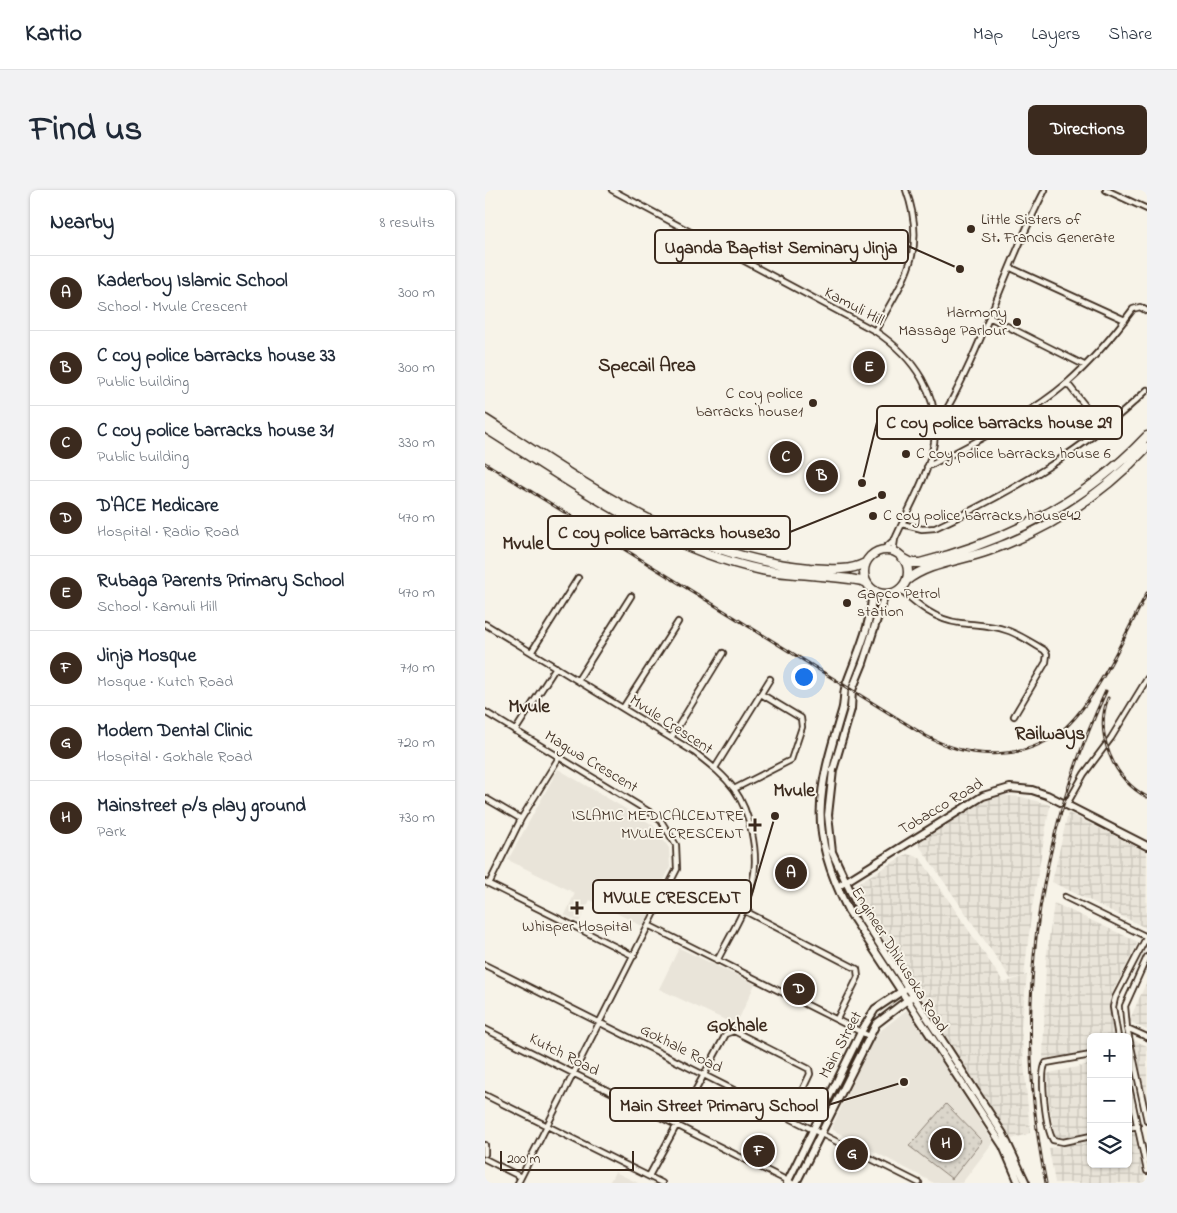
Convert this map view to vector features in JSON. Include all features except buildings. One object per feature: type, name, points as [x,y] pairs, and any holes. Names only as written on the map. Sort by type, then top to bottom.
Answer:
[{"type":"highway","points":[[485,419],[653,523],[711,546],[762,562],[790,566],[851,569],[865,563],[875,553],[882,551],[893,552],[912,562],[920,563],[973,548],[1023,528],[1092,486],[1147,436]]},
{"type":"highway","points":[[485,428],[614,509],[680,543],[709,555],[763,570],[815,577],[853,578],[885,594],[900,589],[905,582],[921,570],[971,557],[1019,538],[1075,508],[1123,471],[1147,447]]},
{"type":"highway","points":[[901,557],[907,566],[905,582]]},
{"type":"highway","points":[[865,563],[864,577],[869,587]]},
{"type":"street","name":"Kamuli Hill","points":[[612,190],[875,332],[901,349],[922,377],[931,401],[935,429],[934,443],[927,467],[895,539],[893,552]]},
{"type":"street","points":[[875,332],[906,277],[914,255],[915,223],[906,190]]},
{"type":"street","points":[[935,429],[949,408],[1011,268],[1031,217],[1045,190]]},
{"type":"street","points":[[1106,190],[1147,209]]},
{"type":"street","points":[[1011,268],[1125,320]]},
{"type":"street","points":[[927,467],[1022,413],[1067,383],[1111,339],[1136,308],[1147,311]]},
{"type":"street","points":[[989,317],[1084,365]]},
{"type":"street","points":[[1067,383],[1103,428]]},
{"type":"street","points":[[902,524],[923,529],[943,524],[1051,466],[1103,428],[1147,390]]},
{"type":"street","name":"Kamuli Hill","points":[[882,551],[895,539]]},
{"type":"street","points":[[532,651],[578,578]]},
{"type":"street","name":"Engineer Dhikusoka Road","points":[[869,587],[873,606],[857,660],[845,687],[844,706],[821,791],[820,831],[829,867],[848,910],[1003,1146],[1019,1183]]},
{"type":"street","points":[[900,589],[927,612],[936,616],[954,622],[988,625],[1008,630],[1044,650],[1047,654],[1046,662],[1014,716]]},
{"type":"street","name":"Engineer Dhikusoka Road","points":[[885,594],[863,663],[852,690],[851,709],[838,751],[829,790],[830,840],[837,867],[864,920],[1003,1134],[1026,1183]]},
{"type":"street","points":[[578,680],[631,596]]},
{"type":"street","points":[[623,708],[678,622]]},
{"type":"street","name":"Mvule Crescent","points":[[485,624],[532,651],[671,738],[715,768],[734,789],[748,822],[753,843],[754,879],[743,910],[717,960]]},
{"type":"street","points":[[671,738],[723,654]]},
{"type":"street","points":[[515,731],[556,667]]},
{"type":"street","points":[[715,768],[770,679]]},
{"type":"street","points":[[1067,804],[1084,774],[1111,738],[1147,679]]},
{"type":"street","points":[[734,789],[789,761],[798,742],[802,727],[801,718],[761,694]]},
{"type":"street","name":"Magwa Crescent","points":[[485,712],[558,759],[651,813],[670,832],[676,845],[677,869],[650,926],[518,1183]]},
{"type":"street","points":[[558,759],[521,819],[487,883],[634,956]]},
{"type":"street","name":"Tobacco Road","points":[[837,888],[975,800],[999,790],[1021,788],[1032,790],[1067,804],[1147,846]]},
{"type":"street","points":[[485,798],[521,819]]},
{"type":"street","points":[[1065,897],[1147,936],[1115,998],[1113,1007],[1117,1033]]},
{"type":"street","points":[[743,910],[854,967],[858,972],[857,977],[837,1019]]},
{"type":"street","points":[[650,926],[869,1036]]},
{"type":"street","points":[[1139,951],[1147,956],[1126,999],[1125,1015],[1147,1121]]},
{"type":"street","name":"Gokhale Road","points":[[485,965],[919,1183]]},
{"type":"street","name":"Main Street","points":[[789,1182],[861,1032],[875,1009],[908,987]]},
{"type":"street","name":"Main Street","points":[[796,1183],[869,1036],[883,1018],[913,995]]},
{"type":"street","points":[[1127,1028],[1147,1038]]},
{"type":"street","name":"Kutch Road","points":[[485,1029],[789,1182]]},
{"type":"street","points":[[649,1176],[703,1075],[726,1034],[729,1032],[734,1031],[808,1067],[810,1074],[789,1118]]},
{"type":"street","points":[[1087,1056],[1046,1063],[1043,1069],[1043,1078],[1047,1122],[1053,1140],[1063,1142],[1087,1137]]},
{"type":"street","points":[[485,1095],[662,1183]]},
{"type":"street","points":[[1132,1098],[1144,1144],[1147,1171]]},
{"type":"street","points":[[1135,1110],[1144,1108]]},
{"type":"street","points":[[1132,1127],[1138,1126]]},
{"type":"street","points":[[485,1145],[485,1154]]},
{"type":"street","points":[[485,1159],[521,1177]]},
{"type":"shaded area","points":[[558,769],[653,825],[669,848],[670,867],[644,927],[590,900],[579,922],[565,915],[575,893],[508,860]]},
{"type":"shaded area","points":[[996,795],[1022,797],[1050,805],[1032,907],[1024,976],[1011,979],[916,841]]},
{"type":"shaded area","points":[[1068,813],[1147,852],[1146,928],[1052,882]]},
{"type":"shaded area","points":[[907,854],[920,858],[1004,983],[1027,975],[1021,1027],[1030,1133],[1012,1139],[854,894],[856,884]]},
{"type":"shaded area","points":[[1054,903],[1138,942],[1109,999],[1114,1033],[1087,1033],[1087,1053],[1043,1058],[1046,960]]},
{"type":"shaded area","points":[[679,948],[755,984],[736,1025],[659,989]]},
{"type":"shaded area","points":[[1147,981],[1147,1030],[1129,1021]]},
{"type":"shaded area","points":[[908,1009],[993,1142],[962,1183],[934,1183],[831,1129],[875,1035]]},
{"type":"shaded area","points":[[1134,1040],[1147,1046],[1147,1105]]},
{"type":"shaded area","points":[[1087,1065],[1087,1134],[1055,1140],[1045,1074]]},
{"type":"shaded area","points":[[946,1104],[982,1141],[952,1179],[909,1146]]},
{"type":"shaded area","points":[[1132,1131],[1134,1131],[1146,1183],[1055,1183],[1049,1148],[1087,1141],[1087,1168],[1132,1168]]},
{"type":"shaded area","points":[[615,1172],[638,1183],[609,1183]]},
{"type":"railway","points":[[485,463],[926,736],[961,750],[998,754],[1016,752],[1034,747],[1066,727],[1089,700],[1100,683],[1147,593]]},
{"type":"railway","points":[[1046,1183],[1036,1120],[1031,1058],[1031,995],[1037,932],[1047,870],[1062,809],[1082,749],[1106,691]]},
{"type":"railway","points":[[1108,698],[1103,726],[1109,754],[1125,779],[1147,797]]},
{"type":"place","name":"Little Sisters of St. Francis Generate","points":[[971,229]]},
{"type":"place","name":"Uganda Baptist Seminary Jinja","points":[[960,269]]},
{"type":"place","name":"Harmony Massage Parlour","points":[[1017,322]]},
{"type":"place","name":"Rubaga Parents Primary School","points":[[869,367]]},
{"type":"place","name":"C coy police barracks house1","points":[[813,403]]},
{"type":"place","name":"C coy police barracks house 6","points":[[906,454]]},
{"type":"place","name":"C coy police barracks house 31","points":[[786,457]]},
{"type":"place","name":"C coy police barracks house 33","points":[[822,476]]},
{"type":"place","name":"C coy police barracks house 29","points":[[862,483]]},
{"type":"place","name":"C coy police barracks house30","points":[[882,495]]},
{"type":"place","name":"C coy police barracks house42","points":[[873,516]]},
{"type":"place","name":"Gapco Petrol station","points":[[847,603]]},
{"type":"place","name":"MVULE CRESCENT","points":[[775,816]]},
{"type":"place","name":"ISLAMIC MEDICALCENTRE MVULE CRESCENT","points":[[755,825]]},
{"type":"place","name":"Kaderboy Islamic School","points":[[791,873]]},
{"type":"place","name":"Whisper Hospital","points":[[577,908]]},
{"type":"place","name":"D'ACE Medicare","points":[[799,989]]},
{"type":"place","name":"Main Street Primary School","points":[[904,1082]]},
{"type":"place","name":"Mainstreet p/s play ground","points":[[946,1144]]},
{"type":"place","name":"Jinja Mosque","points":[[759,1151]]},
{"type":"place","name":"Modern Dental Clinic","points":[[852,1154]]},
{"type":"district","name":"Specail Area","points":[[647,366]]},
{"type":"district","name":"Mvule","points":[[523,544]]},
{"type":"district","name":"Mvule","points":[[529,707]]},
{"type":"district","name":"Railways","points":[[1050,734]]},
{"type":"district","name":"Mvule","points":[[794,791]]},
{"type":"district","name":"Gokhale","points":[[737,1026]]}]
